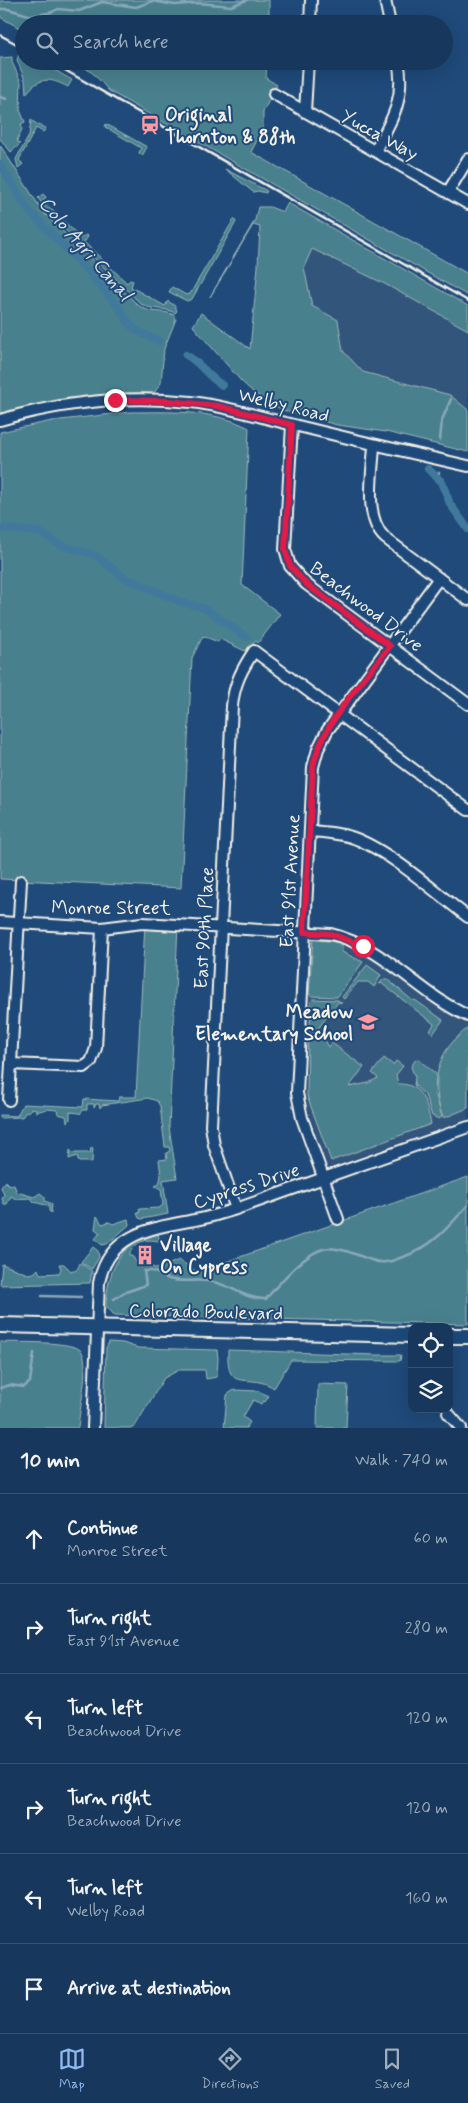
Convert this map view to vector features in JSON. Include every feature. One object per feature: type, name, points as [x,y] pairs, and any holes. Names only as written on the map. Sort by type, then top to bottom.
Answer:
[{"type":"main road","name":"Colorado Boulevard","points":[[0,1325],[408,1335]]},
{"type":"main road","points":[[453,1336],[468,1336]]},
{"type":"street","points":[[310,15],[311,0]]},
{"type":"street","points":[[385,0],[388,15]]},
{"type":"street","points":[[305,112],[307,70]]},
{"type":"street","points":[[375,151],[398,107],[401,84],[399,70]]},
{"type":"street","name":"Yucca Way","points":[[274,94],[468,204]]},
{"type":"street","points":[[448,192],[468,159]]},
{"type":"street","name":"Welby Road","points":[[0,420],[68,404],[115,400],[168,401],[218,406],[374,445],[468,466]]},
{"type":"street","name":"Beachwood Drive","points":[[292,425],[285,541],[287,561],[294,572],[306,584],[468,704]]},
{"type":"street","points":[[374,445],[371,509],[378,530],[385,538],[468,600]]},
{"type":"street","name":"East 91st Avenue","points":[[338,1219],[302,1118],[297,1093],[304,932],[315,758],[321,740],[338,714],[439,578]]},
{"type":"street","name":"East 90th Place","points":[[236,1209],[214,1145],[212,1126],[233,691],[241,670],[254,651],[338,714]]},
{"type":"street","points":[[338,714],[468,810]]},
{"type":"street","points":[[310,831],[352,838],[379,850],[468,917]]},
{"type":"street","points":[[10,1100],[21,881]]},
{"type":"street","name":"Monroe Street","points":[[0,922],[102,928],[142,923],[331,934],[363,946],[390,963],[445,1004],[468,1016]]},
{"type":"street","points":[[11,1064],[84,1067],[91,1062],[96,1048],[102,928]]},
{"type":"street","name":"Cypress Drive","points":[[93,1428],[96,1328],[101,1272],[110,1255],[118,1247],[135,1234],[206,1218],[236,1209],[468,1127]]},
{"type":"street","points":[[448,1414],[460,1428]]},
{"type":"shaded area","points":[[312,249],[383,283],[468,330],[468,410],[450,395],[363,372],[343,351],[338,320],[312,306],[304,267]]},
{"type":"shaded area","points":[[312,937],[337,940],[367,952],[449,1013],[468,1021],[468,1119],[331,1167],[326,1165],[304,1097]]},
{"type":"green space","points":[[269,0],[269,15],[15,15],[15,25],[0,17],[0,1]]},
{"type":"green space","points":[[12,57],[12,62],[21,82],[20,110],[25,122],[21,124],[22,129],[17,141],[20,144],[11,152],[0,139],[0,58]]},
{"type":"green space","points":[[21,70],[55,70],[72,80],[68,87],[55,81],[45,80],[35,84],[26,94],[25,80]]},
{"type":"green space","points":[[88,70],[266,70],[266,78],[277,85],[263,112],[263,129],[251,152],[468,274],[468,296],[109,91]]},
{"type":"green space","points":[[31,120],[46,128],[43,132],[36,128],[19,160],[23,164],[18,168],[16,159],[29,136]]},
{"type":"green space","points":[[106,124],[147,147],[142,156],[139,153],[141,148],[105,127]]},
{"type":"green space","points":[[0,145],[43,212],[138,305],[147,310],[174,315],[176,319],[164,349],[161,383],[154,393],[67,400],[0,414]]},
{"type":"green space","points":[[225,169],[267,191],[266,193],[253,192]]},
{"type":"green space","points":[[43,194],[46,197],[43,201],[81,238],[86,235],[88,237],[84,242],[127,283],[130,280],[133,281],[131,287],[165,306],[168,301],[175,306],[177,311],[175,313],[149,308],[141,304],[50,215],[38,198]]},
{"type":"green space","points":[[288,203],[468,306],[468,330],[383,283],[312,249],[304,267],[312,306],[338,320],[343,351],[363,372],[450,395],[468,410],[468,452],[386,432],[337,425],[282,410],[254,393],[241,381],[193,326],[201,313],[250,349],[260,227],[253,225],[210,297],[255,220],[258,207],[270,207],[283,212]]},
{"type":"green space","points":[[234,219],[236,222],[192,299],[187,301],[169,292],[172,287],[186,295],[190,294]]},
{"type":"green space","points":[[130,412],[175,412],[221,417],[249,428],[242,585],[280,614],[258,643],[256,641],[245,651],[220,639],[218,642],[203,636],[192,658],[181,888],[0,879],[0,432],[52,421]]},
{"type":"green space","points":[[145,923],[178,925],[169,1127],[177,1178],[163,1180],[168,1214],[142,1219],[139,1218],[137,1213],[140,1212],[139,1209],[159,1208],[163,1205],[161,1189],[155,1186],[159,1184],[161,1176],[159,1160],[167,1159],[166,1153],[170,1151],[169,1147],[165,1147],[160,1106],[157,1101],[148,1098],[102,1105],[100,1108],[99,1104],[96,1104],[94,1108],[94,1104],[87,1104],[87,1110],[83,1110],[80,1114],[70,1112],[70,1120],[67,1122],[66,1116],[58,1114],[57,1110],[47,1109],[36,1112],[36,1109],[31,1108],[22,1117],[0,1118],[0,1115],[17,1116],[23,1104],[83,1107],[84,1099],[118,1101],[119,1097],[136,1097]]},
{"type":"green space","points":[[313,939],[342,943],[342,952],[363,962],[337,997],[312,996],[309,994]]},
{"type":"green space","points":[[367,965],[381,975],[374,987],[368,982],[358,982],[344,999],[342,997]]},
{"type":"green space","points":[[384,979],[387,979],[413,1001],[415,1000],[443,1020],[433,1034],[430,1031],[434,1024],[381,983],[379,984]]},
{"type":"green space","points":[[313,999],[338,1000],[342,1003],[338,1002],[317,1030],[310,1028],[311,1001]]},
{"type":"green space","points":[[468,1028],[468,1108],[444,1118],[440,1110],[437,1074],[440,1064],[450,1045]]},
{"type":"green space","points":[[308,1032],[321,1036],[329,1047],[332,1043],[364,1067],[349,1087],[368,1083],[378,1078],[372,1073],[384,1058],[393,1065],[396,1061],[403,1066],[396,1075],[398,1084],[413,1087],[418,1091],[428,1109],[431,1124],[331,1161],[307,1096]]},
{"type":"green space","points":[[416,1059],[436,1074],[435,1092],[442,1117],[439,1119],[432,1116],[425,1095],[414,1085],[415,1077],[411,1067]]},
{"type":"green space","points":[[91,1148],[93,1148],[92,1162],[79,1162],[77,1156],[69,1159],[70,1150],[73,1153],[90,1153]]},
{"type":"green space","points":[[468,1177],[468,1324],[114,1315],[106,1306],[109,1281],[118,1260],[125,1250],[145,1237],[158,1234],[160,1242],[146,1240],[134,1247],[129,1255],[136,1262],[158,1269],[179,1260],[197,1272]]},
{"type":"green space","points":[[6,1181],[7,1184],[14,1185],[17,1192],[34,1197],[40,1193],[45,1197],[45,1201],[52,1204],[51,1213],[49,1206],[34,1202],[31,1198],[16,1199],[11,1196],[7,1204],[4,1204],[2,1199],[4,1195],[1,1187]]},
{"type":"green space","points":[[97,1216],[102,1224],[109,1222],[113,1224],[128,1219],[129,1225],[107,1244],[102,1245],[95,1239],[100,1233],[95,1229]]},
{"type":"green space","points":[[93,1247],[98,1251],[99,1257],[92,1269],[81,1262]]},
{"type":"green space","points":[[80,1263],[92,1271],[90,1283],[0,1285],[2,1264],[28,1274],[34,1273],[38,1269],[40,1274],[59,1273],[61,1269],[59,1264],[64,1264],[71,1271],[75,1271]]},
{"type":"green space","points":[[0,1342],[57,1344],[77,1348],[82,1352],[85,1377],[78,1428],[0,1428]]},
{"type":"green space","points":[[109,1342],[123,1343],[138,1348],[217,1350],[217,1377],[206,1379],[205,1370],[179,1370],[164,1378],[134,1428],[104,1428],[106,1348]]},
{"type":"green space","points":[[228,1350],[401,1355],[400,1361],[291,1360],[274,1388],[264,1383],[235,1378],[228,1364]]},
{"type":"green space","points":[[318,1384],[348,1385],[346,1428],[317,1428]]},
{"type":"green space","points":[[234,1390],[258,1391],[269,1396],[261,1404],[253,1400],[243,1417],[250,1422],[246,1428],[224,1428],[227,1395]]},
{"type":"waterway","points":[[37,15],[58,9],[79,11],[102,2],[136,7],[153,1],[175,5],[199,3],[231,6],[247,0]]},
{"type":"waterway","points":[[0,9],[8,9],[29,15]]},
{"type":"waterway","points":[[0,97],[7,99]]},
{"type":"waterway","name":"Colo Agri Canal","points":[[0,164],[29,211],[86,269],[119,308],[131,326],[137,331],[159,341]]},
{"type":"waterway","name":"Colo Agri Canal","points":[[186,355],[222,385]]},
{"type":"waterway","points":[[440,440],[442,420],[451,399]]},
{"type":"waterway","name":"Colo Agri Canal","points":[[428,469],[442,482],[450,504],[468,529]]},
{"type":"waterway","name":"Colo Agri Canal","points":[[438,478],[439,472]]},
{"type":"waterway","points":[[0,528],[39,532],[61,545],[95,555],[123,577],[181,602],[204,608],[246,637]]},
{"type":"waterway","points":[[114,1299],[123,1293],[146,1285],[144,1271],[154,1272],[174,1280],[216,1282],[251,1297],[266,1299],[292,1270],[315,1252],[334,1248],[375,1261],[393,1261],[411,1254],[438,1237],[468,1205]]},
{"type":"waterway","points":[[42,1296],[81,1297]]},
{"type":"waterway","points":[[0,1388],[10,1385],[24,1387],[30,1382],[34,1353]]},
{"type":"railway","points":[[0,35],[15,43]]},
{"type":"railway","points":[[65,70],[468,301]]},
{"type":"place","name":"Original Thornton & 88th","points":[[150,125]]},
{"type":"place","name":"Meadow Elementary School","points":[[368,1022]]},
{"type":"place","name":"Village On Cypress","points":[[145,1255]]},
{"type":"route","points":[[115,400],[189,402],[218,406],[252,413],[292,425],[285,541],[287,561],[294,572],[306,584],[390,646],[326,731],[321,740],[313,767],[304,932],[331,934],[363,946]]}]
